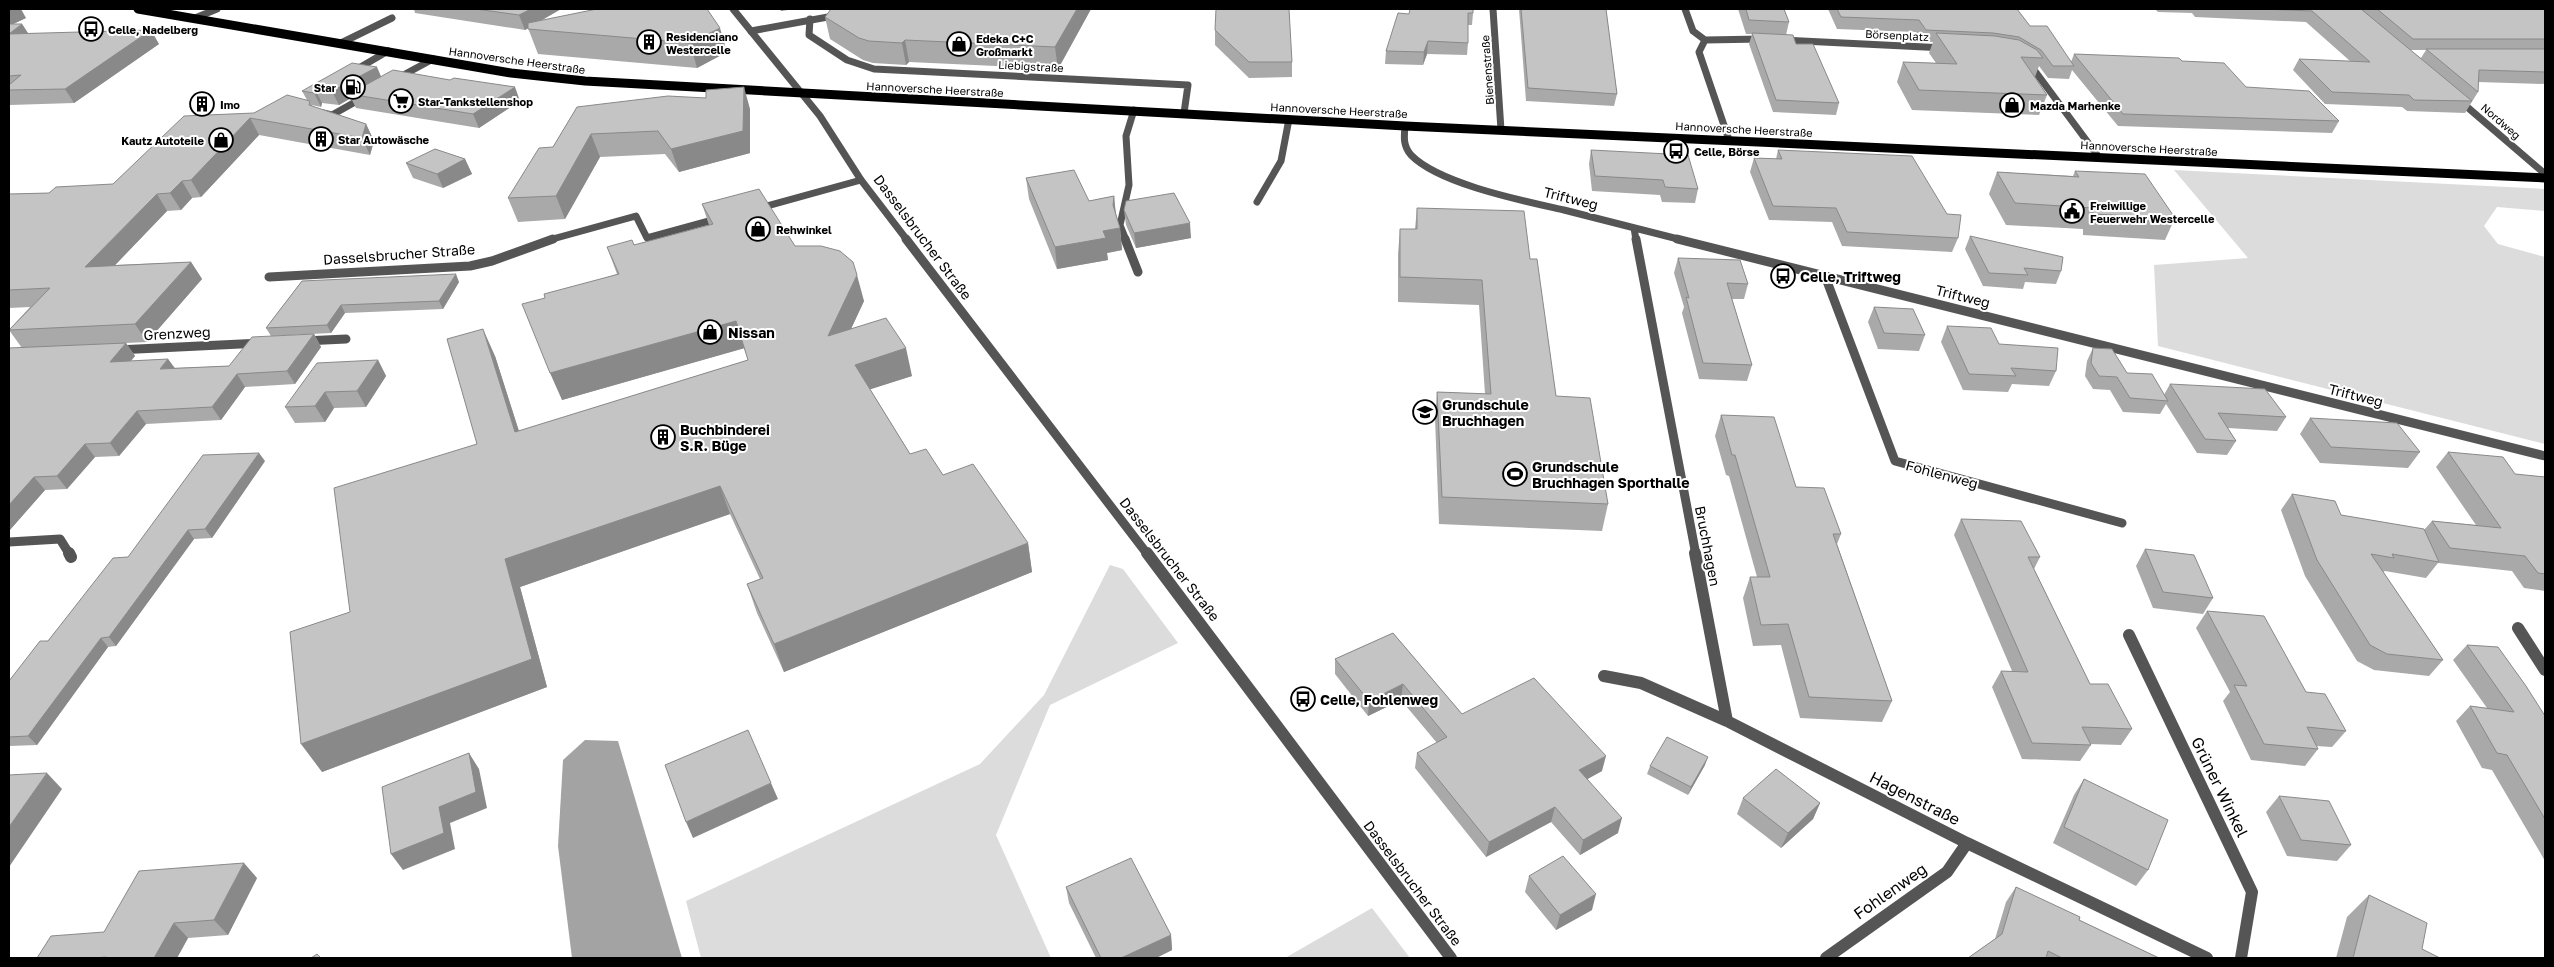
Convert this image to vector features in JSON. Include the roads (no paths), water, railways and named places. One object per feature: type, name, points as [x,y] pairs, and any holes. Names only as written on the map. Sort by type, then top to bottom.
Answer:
[{"type":"main road","name":"Hannoversche Heerstraße","points":[[138,9],[511,73],[585,81],[803,94],[1184,112],[1405,126],[2098,156],[2545,178]]},
{"type":"street","points":[[196,18],[217,9]]},
{"type":"street","name":"Dasselsbrucher Straße","points":[[733,9],[803,94],[861,180],[1236,669],[1328,796],[1451,958]]},
{"type":"street","name":"Bienenstraße","points":[[1494,9],[1500,130]]},
{"type":"street","points":[[1685,9],[1693,30],[1705,40],[1728,38],[1766,40]]},
{"type":"street","points":[[751,31],[810,19],[847,14]]},
{"type":"street","points":[[341,43],[392,18]]},
{"type":"street","name":"Liebigstraße","points":[[810,19],[809,36],[847,60],[874,68],[1188,85],[1184,112]]},
{"type":"street","points":[[1705,40],[1699,52],[1729,140]]},
{"type":"street","name":"Börsenplatz","points":[[1776,40],[1949,48]]},
{"type":"street","points":[[344,76],[388,51]]},
{"type":"street","points":[[2020,58],[2032,66],[2098,156]]},
{"type":"street","points":[[389,83],[433,59]]},
{"type":"street","points":[[316,112],[332,115],[373,92]]},
{"type":"street","name":"Nordweg","points":[[2450,92],[2545,174]]},
{"type":"street","points":[[1134,110],[1126,136],[1129,185],[1120,226],[1138,272]]},
{"type":"street","points":[[1257,202],[1281,161],[1289,119]]},
{"type":"street","name":"Triftweg","points":[[1405,126],[1405,144],[1409,152],[1422,163],[1458,181],[1510,197],[2545,456]]},
{"type":"street","name":"Dasselsbrucher Straße","points":[[749,210],[861,180]]},
{"type":"street","name":"Dasselsbrucher Straße","points":[[269,276],[470,266],[492,262],[552,239],[636,216],[647,238],[730,215]]},
{"type":"street","name":"Bruchhagen","points":[[1634,228],[1727,721]]},
{"type":"street","name":"Fohlenweg","points":[[1825,276],[1894,461],[2122,523]]},
{"type":"street","points":[[297,341],[346,338]]},
{"type":"street","name":"Grenzweg","points":[[108,350],[267,342]]},
{"type":"street","points":[[9,542],[60,539],[71,557]]},
{"type":"street","points":[[2518,628],[2545,670]]},
{"type":"street","name":"Grüner Winkel","points":[[2129,635],[2252,892],[2241,958]]},
{"type":"street","name":"Hagenstraße","points":[[1604,676],[1641,683],[1727,721],[1967,843],[2207,958]]},
{"type":"street","name":"Fohlenweg","points":[[1826,958],[1947,872],[1967,843]]},
{"type":"place","name":"Celle, Nadelberg","points":[[91,29]]},
{"type":"place","name":"Residenciano Westercelle","points":[[649,42]]},
{"type":"place","name":"Edeka C+C Großmarkt","points":[[959,44]]},
{"type":"place","name":"Star","points":[[353,87]]},
{"type":"place","name":"Star-Tankstellenshop","points":[[401,101]]},
{"type":"place","name":"Imo","points":[[202,104]]},
{"type":"place","name":"Mazda Marhenke","points":[[2012,105]]},
{"type":"place","name":"Star Autowäsche","points":[[321,139]]},
{"type":"place","name":"Kautz Autoteile","points":[[221,140]]},
{"type":"place","name":"Celle, Börse","points":[[1676,151]]},
{"type":"place","name":"Freiwillige Feuerwehr Westercelle","points":[[2072,211]]},
{"type":"place","name":"Rehwinkel","points":[[758,229]]},
{"type":"place","name":"Celle, Triftweg","points":[[1783,276]]},
{"type":"place","name":"Nissan","points":[[710,332]]},
{"type":"place","name":"Grundschule Bruchhagen","points":[[1425,412]]},
{"type":"place","name":"Buchbinderei S.R. Büge","points":[[663,437]]},
{"type":"place","name":"Grundschule Bruchhagen Sporthalle","points":[[1515,474]]},
{"type":"place","name":"Celle, Fohlenweg","points":[[1303,699]]}]
